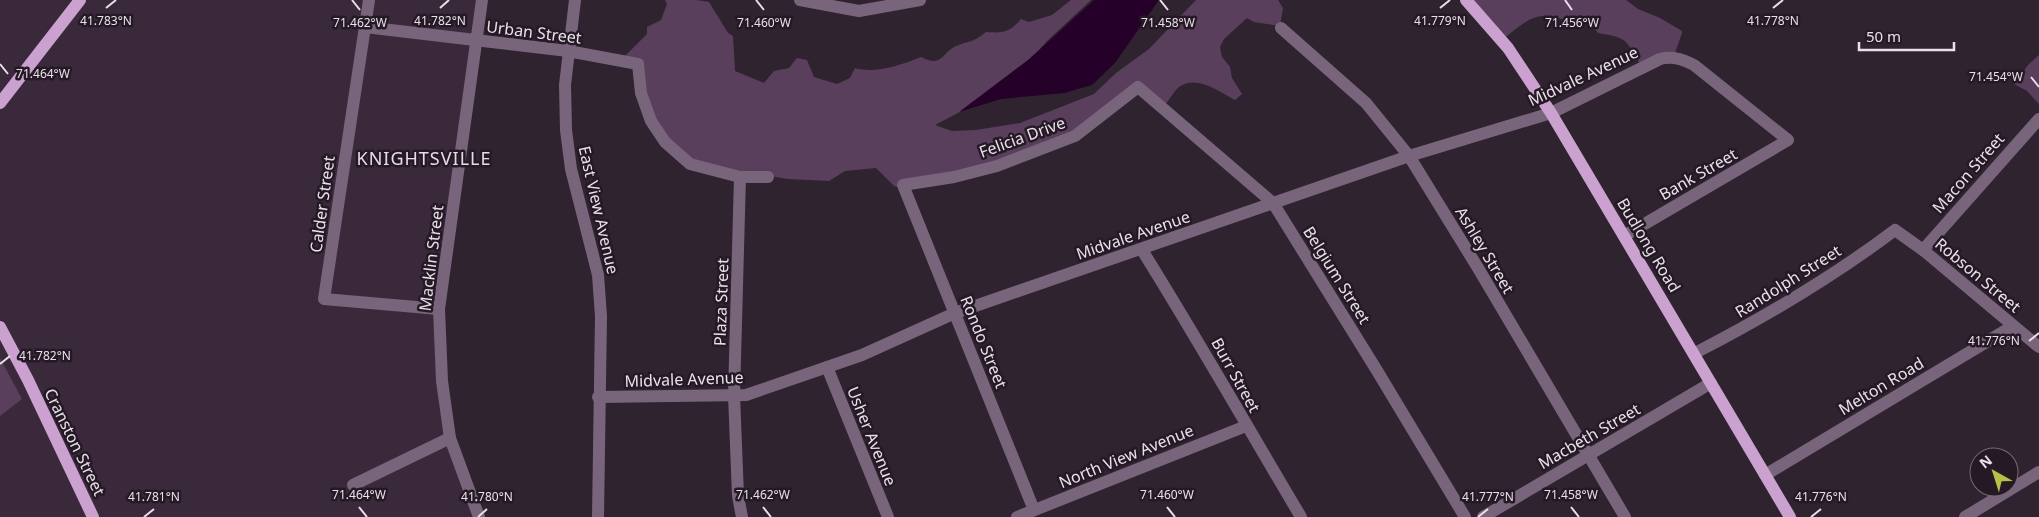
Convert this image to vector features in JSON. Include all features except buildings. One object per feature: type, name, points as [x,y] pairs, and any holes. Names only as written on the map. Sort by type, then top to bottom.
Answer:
[{"type":"main road","points":[[0,103],[80,0]]},
{"type":"main road","name":"Budlong Road","points":[[1466,0],[1508,48],[1551,113],[1790,517]]},
{"type":"main road","name":"Cranston Street","points":[[0,327],[28,380],[93,517]]},
{"type":"street","name":"Calder Street","points":[[369,0],[324,298],[439,309]]},
{"type":"street","name":"Macklin Street","points":[[479,517],[450,438],[442,381],[439,309],[482,0]]},
{"type":"street","name":"East View Avenue","points":[[575,0],[565,85],[566,130],[571,169],[598,275],[601,316],[598,397],[598,517]]},
{"type":"street","points":[[800,0],[859,11],[920,0]]},
{"type":"street","name":"Urban Street","points":[[365,27],[568,51],[638,64],[641,93],[651,121],[665,142],[690,164],[740,177]]},
{"type":"street","name":"Ashley Street","points":[[1281,28],[1366,103],[1409,156],[1625,517]]},
{"type":"street","name":"Midvale Avenue","points":[[598,397],[746,395],[862,355],[955,313],[1142,250],[1409,156],[1551,113],[1645,65],[1669,57],[1679,58],[1694,65],[1788,140]]},
{"type":"street","name":"Felicia Drive","points":[[903,185],[997,166],[1075,136],[1138,87]]},
{"type":"street","name":"Belgium Street","points":[[1138,87],[1272,203],[1371,360],[1465,517]]},
{"type":"street","name":"Macon Street","points":[[1923,250],[2039,118]]},
{"type":"street","name":"Bank Street","points":[[1624,236],[1788,140]]},
{"type":"street","points":[[740,177],[768,178]]},
{"type":"street","name":"Plaza Street","points":[[740,177],[734,395],[738,496],[742,517]]},
{"type":"street","name":"Rondo Street","points":[[903,185],[1034,510]]},
{"type":"street","name":"Robson Street","points":[[1895,230],[1923,250],[2013,326],[2037,342]]},
{"type":"street","name":"Randolph Street","points":[[1695,354],[1747,325],[1868,250],[1895,230]]},
{"type":"street","name":"Burr Street","points":[[1142,250],[1190,326],[1246,426],[1301,517]]},
{"type":"street","name":"Melton Road","points":[[1765,475],[2013,326]]},
{"type":"street","name":"Usher Avenue","points":[[827,367],[888,517]]},
{"type":"street","name":"Macbeth Street","points":[[1482,517],[1712,384]]},
{"type":"street","name":"North View Avenue","points":[[1017,517],[1246,426]]},
{"type":"street","points":[[353,485],[450,438]]},
{"type":"street","points":[[1964,517],[2039,472]]},
{"type":"shaded area","points":[[0,0],[482,0],[439,304],[454,451],[479,517],[0,517]]},
{"type":"shaded area","points":[[665,0],[709,2],[728,33],[733,36],[735,71],[764,83],[774,71],[789,68],[797,58],[807,60],[814,77],[837,84],[850,78],[855,68],[863,70],[880,69],[897,66],[921,57],[928,60],[938,60],[956,46],[975,40],[986,32],[1006,31],[1021,19],[1029,22],[1052,15],[1071,0],[1091,0],[1047,41],[1013,80],[975,104],[935,125],[952,131],[976,130],[1020,123],[1094,94],[1116,73],[1149,49],[1196,0],[1278,0],[1283,8],[1280,26],[1254,22],[1247,18],[1224,39],[1220,47],[1222,57],[1230,67],[1232,78],[1242,94],[1235,100],[1208,86],[1193,82],[1179,87],[1164,106],[1140,88],[1069,138],[996,165],[901,188],[894,186],[876,168],[845,171],[829,181],[788,179],[691,163],[650,120],[638,64],[624,57],[647,34],[647,27],[661,20],[667,4]]},
{"type":"shaded area","points":[[1094,0],[1159,0],[1115,63],[1092,85],[1064,93],[1001,99],[959,112],[1028,60]]},
{"type":"shaded area","points":[[1467,0],[1626,0],[1638,9],[1660,18],[1682,31],[1682,33],[1674,56],[1640,64],[1625,41],[1615,36],[1598,33],[1586,18],[1580,15],[1564,20],[1546,16],[1531,19],[1503,39]]},
{"type":"shaded area","points":[[2039,55],[2039,104],[2027,91],[2014,84],[2028,65]]},
{"type":"shaded area","points":[[0,358],[22,399],[0,416]]},
{"type":"district","name":"KNIGHTSVILLE","points":[[424,159]]}]
